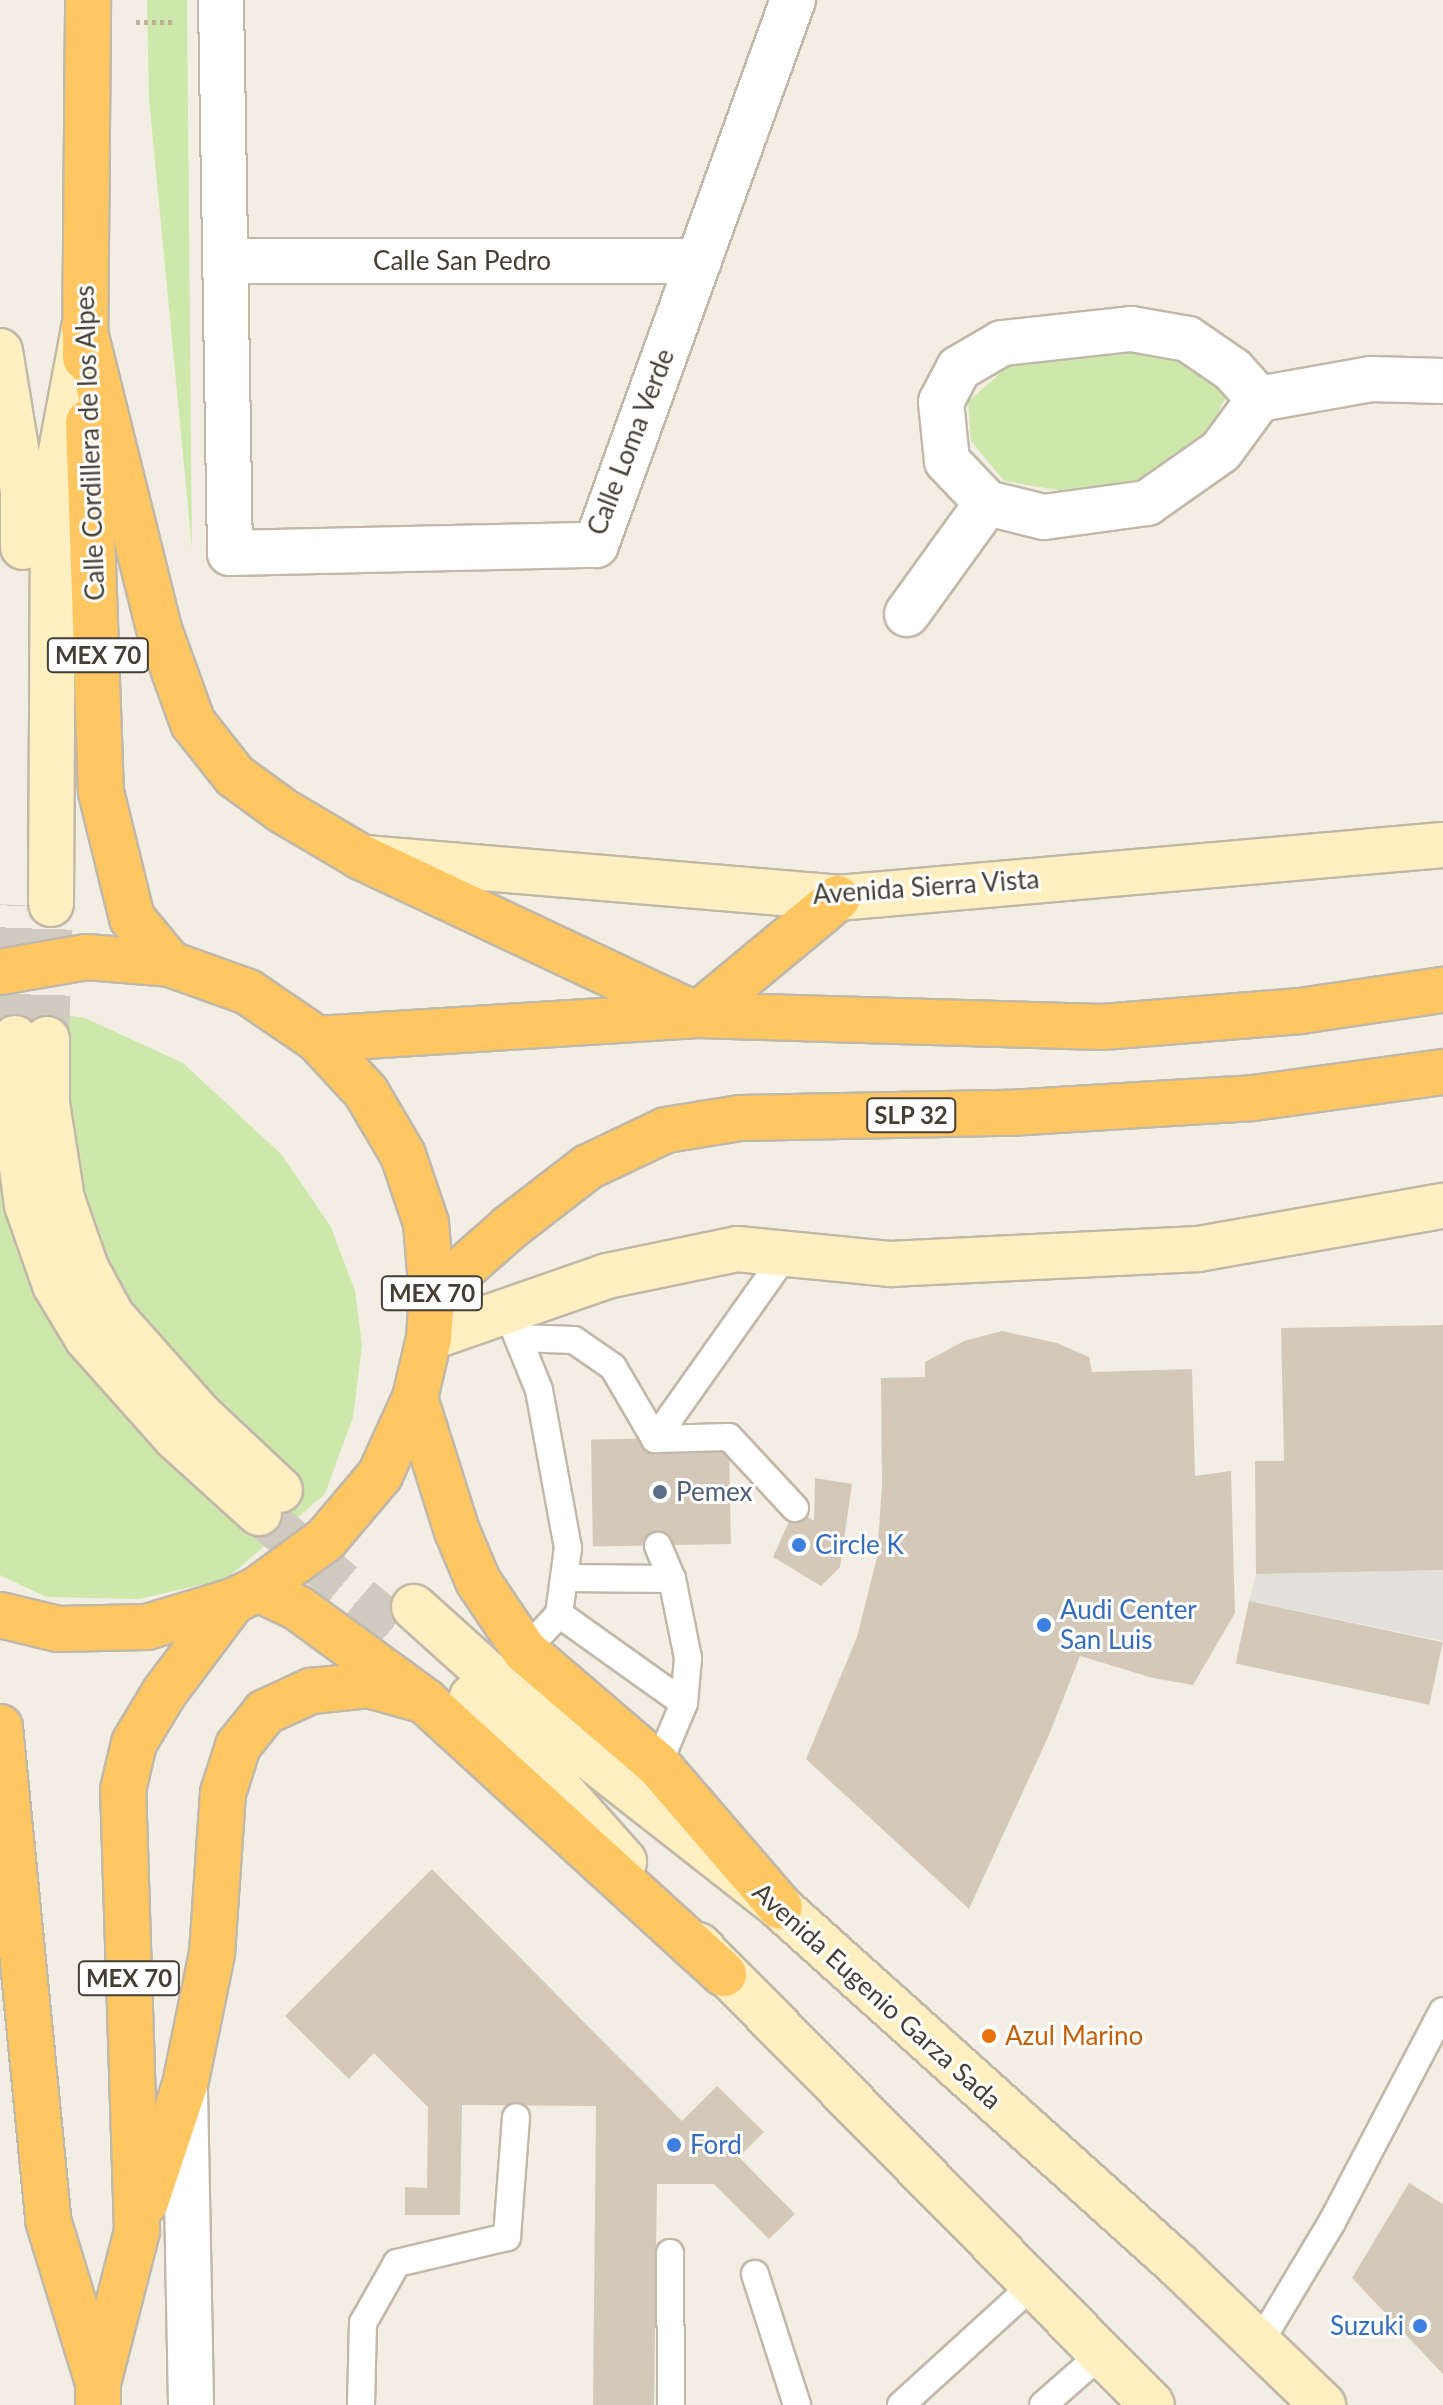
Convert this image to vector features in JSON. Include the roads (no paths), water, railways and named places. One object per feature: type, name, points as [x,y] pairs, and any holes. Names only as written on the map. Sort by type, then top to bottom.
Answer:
[{"type":"highway","name":"Calle Cordillera de los Alpes","points":[[88,11],[84,328],[101,792],[132,918],[170,964]]},
{"type":"highway","points":[[84,328],[160,632],[193,723],[235,776],[283,811],[361,857],[697,1015]]},
{"type":"highway","points":[[697,1015],[838,898]]},
{"type":"highway","name":"MEX 70","points":[[0,972],[87,957],[170,964],[248,992],[317,1039],[366,1092],[403,1155],[426,1223],[432,1296],[429,1338],[415,1398],[380,1475],[326,1539],[245,1595],[164,1693],[134,1743],[123,1790],[137,2231],[98,2394]]},
{"type":"highway","points":[[317,1039],[697,1015],[1102,1027],[1300,1011],[1443,990]]},
{"type":"highway","name":"SLP 32","points":[[432,1296],[509,1228],[588,1167],[666,1130],[740,1118],[1009,1113],[1253,1098],[1443,1072]]},
{"type":"highway","points":[[415,1398],[457,1531],[478,1581],[525,1651],[658,1765],[780,1907]]},
{"type":"highway","points":[[245,1595],[321,1623],[425,1701],[724,1974]]},
{"type":"highway","name":"MEX 70","points":[[0,1615],[58,1629],[147,1627],[245,1595]]},
{"type":"highway","points":[[137,2231],[185,2085],[212,1954],[223,1793],[238,1746],[265,1712],[311,1691],[369,1685],[425,1701]]},
{"type":"highway","name":"MEX 70","points":[[0,1727],[48,2220],[98,2394]]},
{"type":"street","name":"Calle Loma Verde","points":[[225,261],[230,553],[596,545],[793,0]]},
{"type":"street","points":[[204,11],[225,261]]},
{"type":"street","name":"Calle San Pedro","points":[[225,261],[699,261]]},
{"type":"street","points":[[0,351],[23,492],[36,904],[53,494],[84,328]]},
{"type":"street","points":[[1259,399],[1233,370],[1188,339],[1131,329],[1002,343],[959,368],[941,402],[947,461],[987,503],[1044,517],[1147,503],[1221,451],[1259,399],[1371,379],[1443,381]]},
{"type":"street","points":[[907,614],[987,503]]},
{"type":"street","name":"Avenida Sierra Vista","points":[[361,857],[838,898],[1443,845]]},
{"type":"street","points":[[31,1039],[47,1104],[62,1199],[86,1268],[112,1316],[199,1414],[270,1502]]},
{"type":"street","points":[[429,1338],[512,1325],[607,1276],[737,1249],[891,1264],[1198,1249],[1443,1206]]},
{"type":"street","name":"Avenida Eugenio Garza Sada","points":[[724,1974],[405,1618],[524,1706],[780,1907],[1166,2254],[1323,2405]]},
{"type":"street","points":[[724,1974],[1152,2405]]},
{"type":"street","points":[[185,2085],[191,2405]]},
{"type":"lane","points":[[655,1439],[786,1254]]},
{"type":"lane","points":[[512,1325],[574,1340],[613,1367],[655,1439]]},
{"type":"lane","points":[[512,1325],[539,1390],[568,1548],[559,1614],[525,1651]]},
{"type":"lane","points":[[655,1439],[729,1437],[795,1508]]},
{"type":"lane","points":[[658,1546],[672,1579],[688,1658],[684,1703],[658,1765]]},
{"type":"lane","points":[[566,1578],[672,1579]]},
{"type":"lane","points":[[559,1614],[684,1703]]},
{"type":"lane","points":[[1259,2344],[1332,2222],[1443,2011]]},
{"type":"lane","points":[[361,2405],[363,2323],[397,2263],[507,2237],[516,2117]]},
{"type":"lane","points":[[670,2253],[671,2405]]},
{"type":"lane","points":[[755,2274],[797,2405]]},
{"type":"lane","points":[[901,2405],[1033,2285]]},
{"type":"lane","points":[[1043,2405],[1101,2354]]},
{"type":"tunnel","points":[[47,1039],[51,904]]},
{"type":"tunnel","points":[[15,1038],[21,905]]},
{"type":"tunnel","points":[[259,1513],[396,1629]]},
{"type":"place","name":"Pemex","points":[[660,1492]]},
{"type":"place","name":"Circle K","points":[[799,1545]]},
{"type":"place","name":"Audi Center San Luis","points":[[1044,1625]]},
{"type":"place","name":"Azul Marino","points":[[989,2036]]},
{"type":"place","name":"Ford","points":[[674,2145]]},
{"type":"place","name":"Suzuki","points":[[1420,2326]]}]
